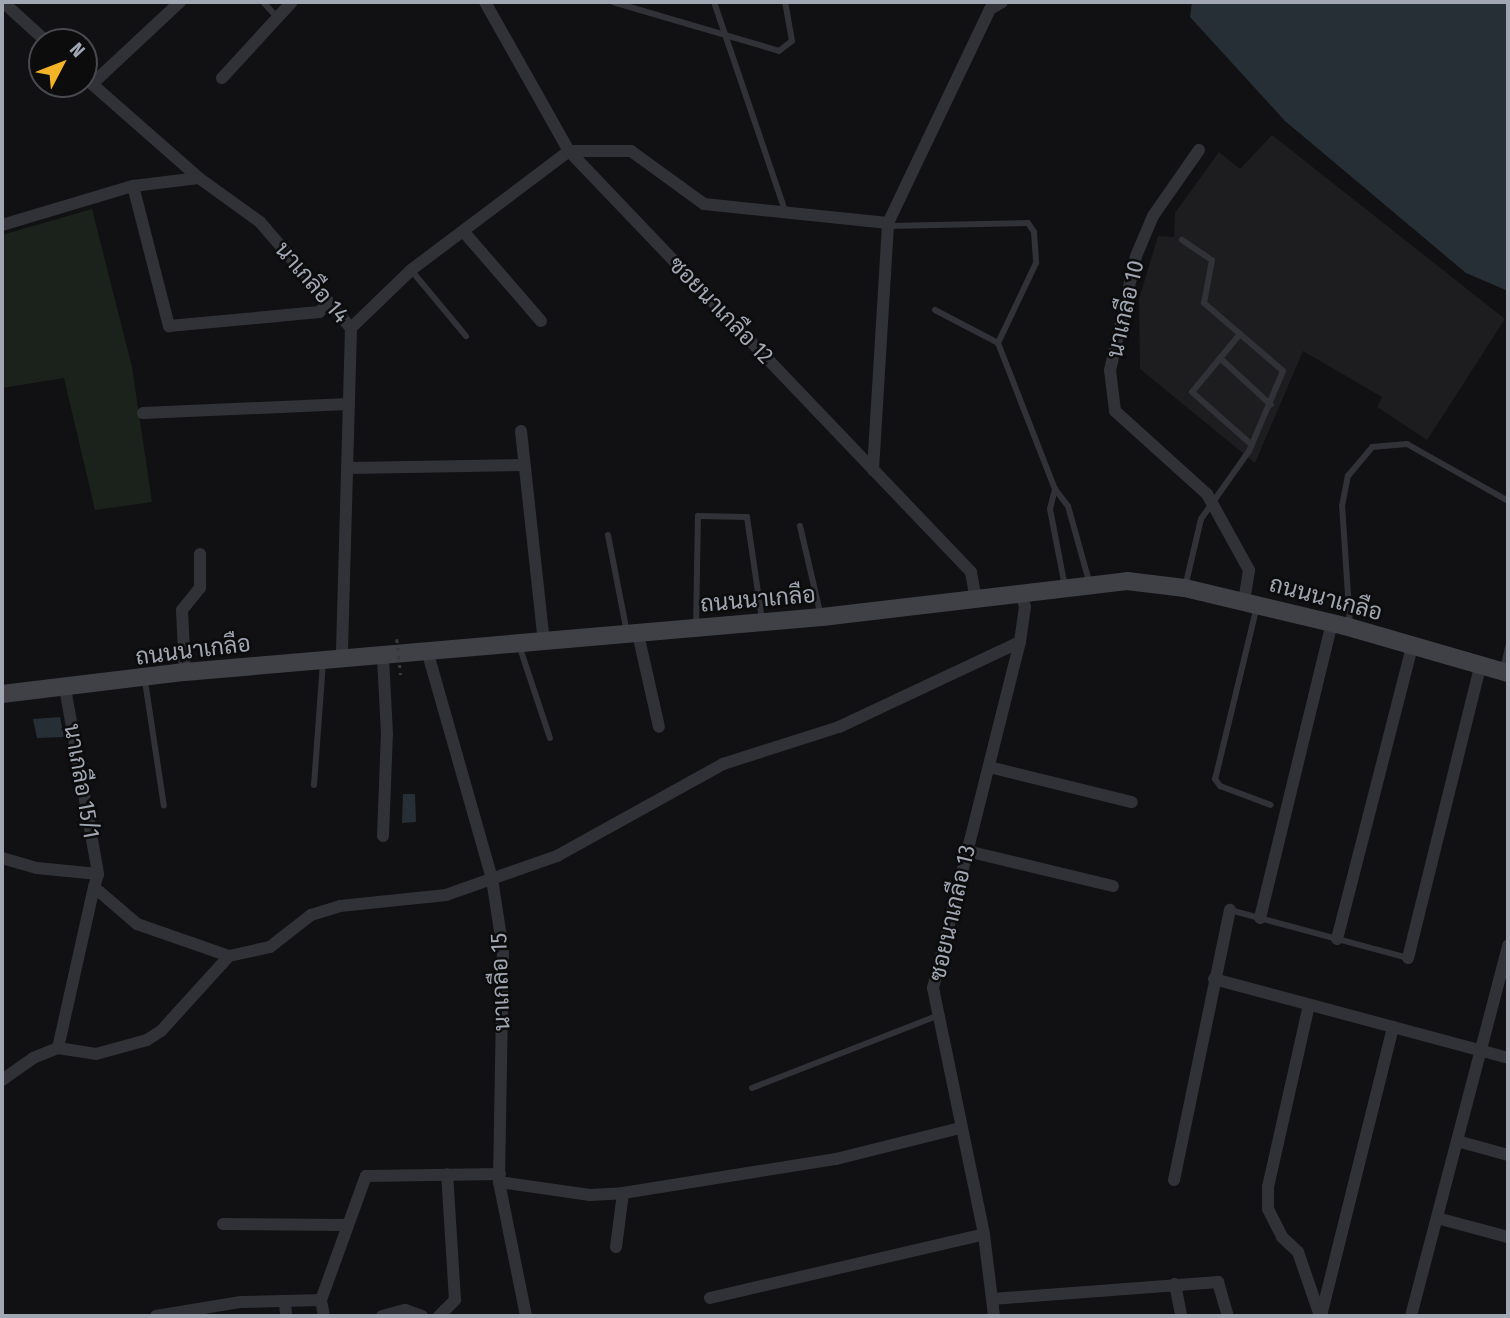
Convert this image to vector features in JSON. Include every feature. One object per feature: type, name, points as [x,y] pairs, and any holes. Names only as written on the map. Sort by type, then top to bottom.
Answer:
[{"type":"street","points":[[98,72],[180,2]]},
{"type":"street","points":[[222,78],[292,2]]},
{"type":"street","name":"ซอยนาเกลือ 12","points":[[485,2],[569,151],[971,572],[976,600]]},
{"type":"street","points":[[873,470],[888,225],[990,9],[1002,2]]},
{"type":"street","points":[[11,4],[34,28]]},
{"type":"street","name":"นาเกลือ 14","points":[[98,90],[199,178],[260,222],[351,328],[348,404],[350,468],[333,660]]},
{"type":"street","points":[[351,328],[411,270],[569,151],[631,150],[704,204],[785,211],[888,225]]},
{"type":"street","name":"นาเกลือ 10","points":[[1199,150],[1153,216],[1136,256],[1111,370],[1115,411],[1210,501],[1249,570],[1251,603]]},
{"type":"street","points":[[2,225],[134,186],[199,178]]},
{"type":"street","points":[[134,186],[169,326],[319,312],[328,304]]},
{"type":"street","points":[[463,230],[541,321]]},
{"type":"street","points":[[143,413],[348,404]]},
{"type":"street","points":[[521,431],[544,643]]},
{"type":"street","points":[[350,468],[523,465]]},
{"type":"street","points":[[185,672],[182,610],[200,588],[200,554]]},
{"type":"street","name":"ถนนนาเกลือ","points":[[2,694],[145,681],[185,672],[383,658],[822,617],[1127,582],[1185,588],[1251,603],[1350,627],[1505,672]]},
{"type":"street","name":"ซอยนาเกลือ 13","points":[[994,1316],[984,1234],[933,988],[1020,642],[1025,607],[1021,594]]},
{"type":"street","points":[[1260,918],[1332,623]]},
{"type":"street","points":[[633,635],[659,727]]},
{"type":"street","points":[[2,858],[96,881],[137,924],[229,956],[270,947],[311,915],[340,906],[446,895],[572,849],[723,764],[839,727],[1020,642]]},
{"type":"street","points":[[1337,939],[1412,646]]},
{"type":"street","name":"นาเกลือ 15","points":[[428,654],[492,879],[503,950],[500,1178],[526,1316]]},
{"type":"street","points":[[383,658],[387,734],[383,836]]},
{"type":"street","points":[[1408,958],[1481,664]]},
{"type":"street","name":"นาเกลือ 15/1","points":[[65,688],[96,881]]},
{"type":"street","points":[[989,767],[1132,802]]},
{"type":"street","points":[[967,851],[1113,886]]},
{"type":"street","points":[[58,1048],[96,881]]},
{"type":"street","points":[[1174,1180],[1230,910]]},
{"type":"street","points":[[1411,1316],[1508,946]]},
{"type":"street","points":[[2,1080],[33,1058],[58,1048],[96,1054],[148,1040],[161,1031],[229,956]]},
{"type":"street","points":[[1214,979],[1508,1058]]},
{"type":"street","points":[[1309,1005],[1268,1187],[1268,1209],[1282,1237],[1298,1252],[1320,1316]]},
{"type":"street","points":[[1320,1316],[1393,1027]]},
{"type":"street","points":[[324,1316],[321,1300],[346,1225],[366,1177],[447,1174],[500,1178],[590,1195],[623,1193],[836,1159],[960,1128]]},
{"type":"street","points":[[1457,1141],[1508,1155]]},
{"type":"street","points":[[439,1316],[455,1300],[447,1174]]},
{"type":"street","points":[[616,1247],[623,1193]]},
{"type":"street","points":[[1437,1217],[1508,1237]]},
{"type":"street","points":[[223,1224],[346,1225]]},
{"type":"street","points":[[710,1298],[984,1234]]},
{"type":"street","points":[[992,1299],[1219,1282],[1228,1316]]},
{"type":"street","points":[[1175,1284],[1181,1316]]},
{"type":"street","points":[[156,1316],[225,1304],[321,1300]]},
{"type":"street","points":[[285,1301],[286,1316]]},
{"type":"street","points":[[382,1316],[405,1310],[422,1316]]},
{"type":"lane","points":[[263,2],[277,17]]},
{"type":"lane","points":[[613,2],[785,51],[792,41],[785,2]]},
{"type":"lane","points":[[714,2],[785,211]]},
{"type":"lane","points":[[888,225],[1028,223],[1034,232],[1035,263],[998,343]]},
{"type":"lane","points":[[1182,240],[1212,260],[1204,303],[1283,371],[1252,445],[1210,501],[1197,530],[1185,588]]},
{"type":"lane","points":[[411,270],[466,336]]},
{"type":"lane","points":[[935,310],[998,343],[1055,489],[1068,506],[1091,586]]},
{"type":"lane","points":[[1240,334],[1192,392],[1252,445]]},
{"type":"lane","points":[[1220,358],[1271,405]]},
{"type":"lane","points":[[1350,627],[1342,506],[1348,476],[1372,447],[1407,444],[1508,501]]},
{"type":"lane","points":[[1055,489],[1050,509],[1066,589]]},
{"type":"lane","points":[[696,629],[698,516],[747,517],[762,622]]},
{"type":"lane","points":[[800,526],[822,617]]},
{"type":"lane","points":[[608,535],[633,635]]},
{"type":"lane","points":[[1251,603],[1215,779],[1220,786],[1271,805]]},
{"type":"lane","points":[[519,645],[550,738]]},
{"type":"lane","points":[[1505,672],[1508,647]]},
{"type":"lane","points":[[314,785],[333,660]]},
{"type":"lane","points":[[145,681],[164,806]]},
{"type":"lane","points":[[1230,910],[1408,958]]},
{"type":"lane","points":[[752,1088],[939,1015]]},
{"type":"path","points":[[397,639],[401,675]]},
{"type":"shaded area","points":[[1192,2],[1508,2],[1508,291],[1466,273],[1285,121],[1190,17]]},
{"type":"shaded area","points":[[1272,135],[1505,319],[1427,440],[1377,407],[1382,397],[1303,351],[1255,463],[1140,369],[1139,299],[1158,236],[1174,237],[1175,213],[1219,152],[1240,169]]},
{"type":"shaded area","points":[[92,209],[132,367],[152,502],[95,510],[64,378],[2,388],[2,235]]},
{"type":"shaded area","points":[[60,717],[64,737],[37,738],[33,719]]},
{"type":"shaded area","points":[[403,794],[415,794],[416,822],[402,823]]}]
